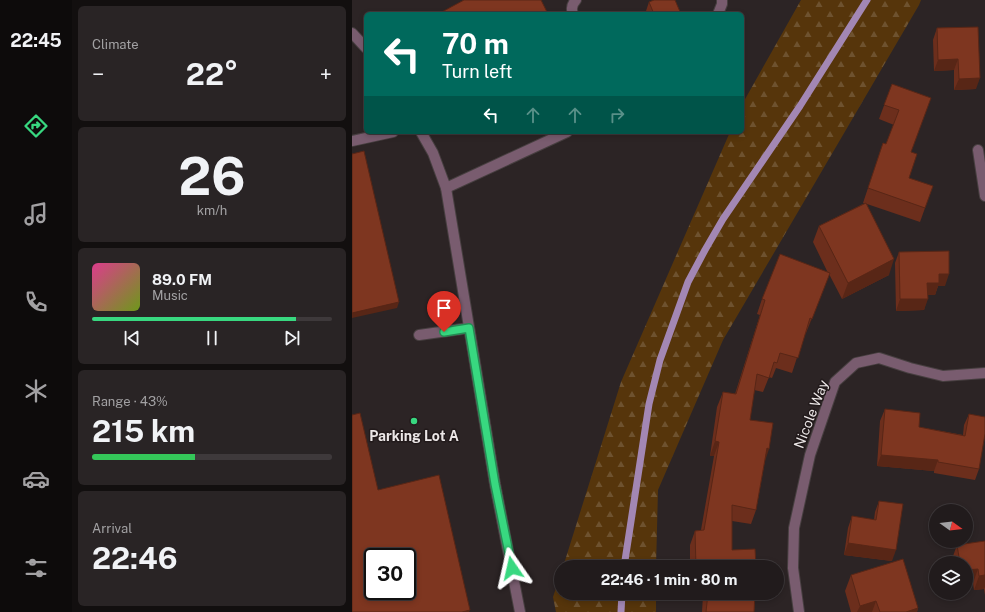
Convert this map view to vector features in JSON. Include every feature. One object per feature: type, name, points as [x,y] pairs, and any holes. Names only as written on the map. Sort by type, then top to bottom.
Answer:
[{"type":"street","points":[[572,12],[571,10],[576,0]]},
{"type":"street","points":[[719,12],[722,0]]},
{"type":"street","points":[[352,33],[364,46]]},
{"type":"street","points":[[352,141],[384,134]]},
{"type":"street","points":[[422,134],[432,153],[446,188],[495,484],[519,611]]},
{"type":"street","points":[[446,188],[563,134]]},
{"type":"street","points":[[978,150],[985,196]]},
{"type":"street","points":[[419,335],[469,328]]},
{"type":"street","name":"Nicole Way","points":[[799,612],[793,568],[794,528],[810,455],[835,382],[856,363],[879,358],[910,368],[943,376],[985,373]]},
{"type":"green space","points":[[801,0],[921,0],[723,340],[658,490],[656,560],[565,560],[621,382],[729,134],[744,134],[744,101]]},
{"type":"green space","points":[[554,594],[554,600],[656,600],[656,612],[556,612],[553,597]]},
{"type":"building","points":[[464,0],[541,0],[547,12],[442,12]]},
{"type":"building","points":[[654,0],[675,0],[680,12],[653,12],[649,2]]},
{"type":"building","points":[[978,27],[980,78],[959,79],[958,59],[938,60],[937,28]]},
{"type":"building","points":[[892,84],[931,98],[911,152],[917,154],[909,178],[933,186],[925,208],[868,188],[883,143],[886,144],[899,110],[884,105]]},
{"type":"building","points":[[364,151],[399,302],[352,313],[352,154]]},
{"type":"building","points":[[866,203],[894,259],[848,283],[819,226]]},
{"type":"building","points":[[949,251],[949,274],[939,274],[939,283],[927,283],[928,299],[900,299],[899,252]]},
{"type":"building","points":[[780,254],[830,273],[812,319],[810,318],[798,358],[780,353],[777,363],[774,362],[769,378],[757,374],[750,420],[773,423],[769,449],[767,448],[756,510],[732,505],[732,550],[755,549],[756,560],[696,560],[695,531],[704,530],[719,442],[715,441],[723,392],[736,394],[765,300],[762,299]]},
{"type":"building","points":[[885,409],[920,413],[919,427],[965,436],[969,414],[985,417],[985,434],[979,469],[938,462],[938,460],[881,455]]},
{"type":"building","points":[[360,413],[378,490],[439,475],[470,610],[462,612],[352,612],[352,415]]},
{"type":"building","points":[[879,501],[903,504],[896,550],[848,543],[852,516],[876,520]]},
{"type":"building","points":[[985,541],[985,575],[979,576],[978,569],[973,569],[973,556],[959,556],[958,548],[973,548],[973,543]]},
{"type":"building","points":[[903,559],[918,608],[906,612],[880,612],[876,601],[860,606],[851,575]]},
{"type":"building","points":[[707,600],[755,600],[754,612],[706,612]]},
{"type":"waterway","points":[[625,560],[649,404],[660,360],[688,282],[723,219],[800,106],[867,0]]},
{"type":"waterway","points":[[621,612],[622,600]]},
{"type":"place","name":"Parking Lot A","points":[[414,421]]},
{"type":"route","points":[[444,332],[469,328],[495,484],[512,568]]}]
